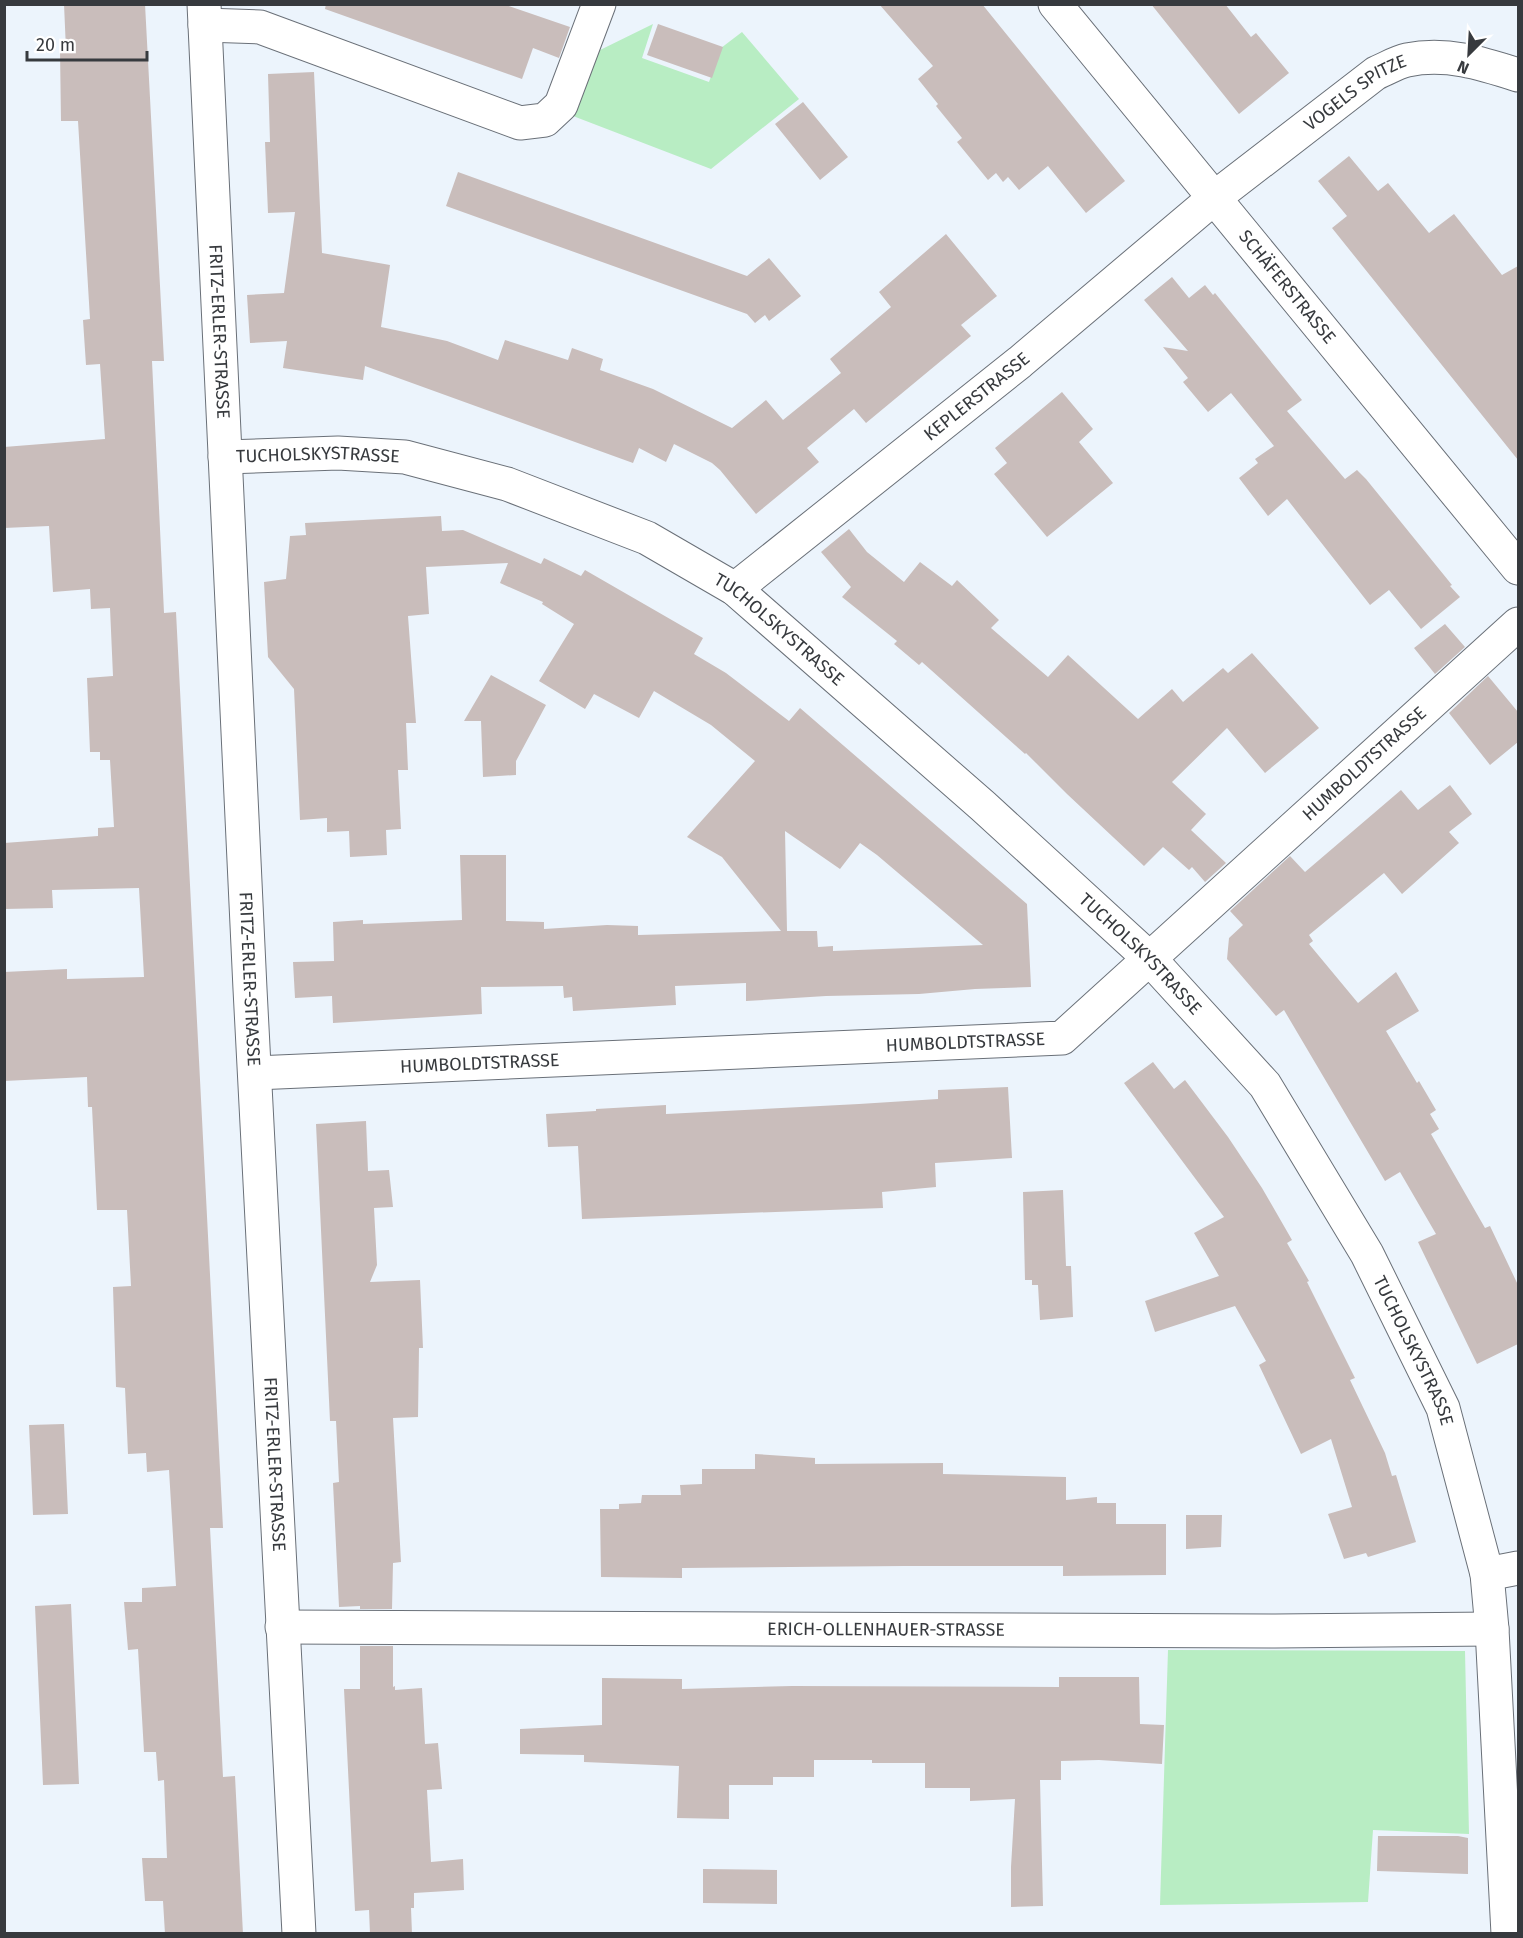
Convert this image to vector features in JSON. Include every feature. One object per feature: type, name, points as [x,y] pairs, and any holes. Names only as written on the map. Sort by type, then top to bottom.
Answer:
[{"type":"street","name":"FRITZ-ERLER-STRASSE","points":[[299,1934],[204,15],[260,27],[520,123],[544,120],[561,105],[599,4]]},
{"type":"street","name":"SCHÄFERSTRASSE","points":[[1055,4],[1518,568]]},
{"type":"street","name":"VOGELS SPITZE","points":[[1214,198],[1376,73],[1405,60],[1440,56],[1472,60],[1518,75]]},
{"type":"street","name":"KEPLERSTRASSE","points":[[735,589],[1020,362],[1214,198]]},
{"type":"street","name":"TUCHOLSKYSTRASSE","points":[[225,457],[338,453],[405,457],[507,484],[647,538],[735,589],[983,806],[1149,958],[1265,1085],[1367,1254],[1443,1408],[1503,1571],[1492,1629],[1508,1934]]},
{"type":"street","name":"HUMBOLDTSTRASSE","points":[[255,1073],[1062,1038],[1518,624]]},
{"type":"street","name":"ERICH-OLLENHAUER-STRASSE","points":[[282,1627],[1263,1631],[1492,1629]]},
{"type":"green space","points":[[653,24],[642,58],[709,82],[721,48],[742,32],[799,99],[711,169],[573,116],[596,52]]},
{"type":"green space","points":[[1168,1650],[1465,1651],[1469,1834],[1373,1830],[1368,1902],[1160,1905]]},
{"type":"building","points":[[64,4],[145,4],[164,361],[152,361],[164,613],[176,612],[223,1528],[210,1528],[223,1777],[235,1776],[243,1934],[165,1934],[163,1901],[145,1901],[142,1858],[167,1858],[164,1780],[158,1781],[156,1752],[144,1752],[138,1649],[128,1650],[124,1602],[142,1602],[142,1588],[176,1586],[169,1470],[147,1472],[146,1453],[128,1454],[125,1388],[116,1387],[113,1287],[131,1286],[127,1210],[97,1210],[92,1107],[88,1107],[87,1077],[4,1081],[4,972],[67,969],[67,979],[144,977],[139,888],[52,890],[53,908],[4,909],[4,843],[98,836],[98,828],[114,827],[110,760],[100,760],[100,752],[90,752],[87,678],[113,676],[110,608],[91,609],[90,589],[53,592],[49,526],[4,528],[4,447],[105,439],[100,364],[86,365],[83,320],[90,319],[78,121],[61,121],[60,50],[66,50]]},
{"type":"building","points":[[326,4],[503,4],[570,27],[559,58],[533,48],[522,79],[325,9]]},
{"type":"building","points":[[879,4],[982,4],[1125,181],[1086,213],[1048,166],[1019,190],[1008,177],[1003,182],[996,173],[988,180],[957,142],[962,138],[918,79],[933,66]]},
{"type":"building","points":[[1151,4],[1225,4],[1251,37],[1256,33],[1289,73],[1239,114]]},
{"type":"building","points":[[658,24],[723,47],[712,78],[647,55]]},
{"type":"building","points":[[314,72],[322,253],[390,265],[381,327],[447,341],[498,360],[505,340],[568,360],[572,348],[603,359],[600,370],[653,389],[732,428],[766,400],[783,420],[841,373],[830,359],[891,307],[879,292],[946,234],[997,296],[961,325],[971,336],[866,423],[854,409],[807,448],[819,462],[756,514],[712,463],[674,444],[666,462],[639,448],[633,463],[365,366],[363,380],[283,368],[287,341],[250,343],[247,295],[284,293],[295,212],[268,213],[265,142],[270,142],[268,74]]},
{"type":"building","points":[[803,102],[848,157],[820,180],[775,124]]},
{"type":"building","points":[[1349,156],[1378,191],[1388,183],[1429,233],[1454,214],[1502,275],[1518,266],[1518,460],[1332,228],[1347,216],[1318,181]]},
{"type":"building","points":[[458,172],[747,276],[769,258],[801,296],[769,321],[765,315],[755,323],[747,314],[446,206]]},
{"type":"building","points":[[1172,277],[1189,298],[1205,285],[1213,295],[1215,293],[1302,400],[1287,411],[1345,479],[1357,470],[1366,479],[1452,585],[1450,586],[1460,597],[1421,629],[1389,590],[1370,605],[1287,499],[1268,516],[1239,478],[1258,463],[1255,459],[1274,446],[1231,393],[1208,412],[1183,382],[1188,378],[1163,347],[1188,351],[1144,300]]},
{"type":"building","points":[[1062,392],[1093,429],[1079,442],[1113,483],[1047,537],[994,474],[1007,463],[995,448]]},
{"type":"building","points":[[441,516],[442,531],[463,530],[541,564],[544,558],[581,576],[585,570],[703,638],[694,654],[726,673],[789,721],[800,708],[1027,904],[1031,987],[746,1001],[746,983],[675,986],[676,1005],[573,1011],[572,997],[564,998],[563,986],[481,987],[482,1014],[333,1023],[332,996],[295,998],[293,962],[334,961],[333,922],[363,920],[363,924],[462,920],[460,855],[506,855],[506,921],[544,922],[544,929],[607,925],[638,926],[638,935],[781,931],[722,857],[687,837],[755,761],[711,725],[654,691],[639,718],[594,694],[585,709],[539,681],[574,624],[542,604],[543,602],[500,583],[508,563],[426,567],[429,614],[408,616],[416,723],[406,723],[408,770],[398,770],[401,829],[386,830],[387,855],[350,857],[349,831],[327,832],[327,818],[300,820],[294,689],[268,657],[264,582],[286,579],[290,536],[306,535],[305,523]],"holes":[[[785,831],[840,869],[860,843],[983,945],[833,951],[833,946],[818,947],[817,931],[787,931]]]},
{"type":"building","points":[[849,529],[867,552],[904,582],[920,562],[952,586],[957,580],[999,620],[991,628],[1048,677],[1068,655],[1138,719],[1172,689],[1183,702],[1223,668],[1228,673],[1252,653],[1319,728],[1265,773],[1227,728],[1172,782],[1206,814],[1191,830],[1226,863],[1205,882],[1192,867],[1189,870],[1163,847],[1144,866],[1026,753],[922,662],[919,665],[894,644],[897,641],[842,597],[851,587],[821,552]]},
{"type":"building","points":[[1445,624],[1465,647],[1435,674],[1414,648]]},
{"type":"building","points":[[491,675],[546,705],[516,761],[516,775],[483,777],[481,721],[464,721]]},
{"type":"building","points":[[1488,676],[1518,712],[1518,742],[1490,765],[1449,713]]},
{"type":"building","points":[[1450,785],[1472,814],[1449,832],[1459,843],[1402,894],[1384,873],[1309,935],[1313,941],[1309,944],[1358,1003],[1396,972],[1419,1011],[1386,1031],[1436,1110],[1430,1114],[1439,1129],[1431,1134],[1485,1228],[1490,1226],[1518,1285],[1518,1344],[1477,1364],[1418,1242],[1436,1234],[1400,1172],[1385,1181],[1284,1010],[1276,1016],[1227,959],[1229,938],[1243,925],[1230,911],[1290,856],[1305,872],[1401,790],[1418,810]]},
{"type":"building","points":[[1153,1062],[1174,1089],[1185,1080],[1228,1137],[1262,1188],[1292,1240],[1287,1243],[1309,1281],[1307,1282],[1355,1378],[1350,1380],[1385,1453],[1392,1476],[1396,1475],[1416,1542],[1368,1557],[1366,1553],[1344,1559],[1328,1514],[1352,1507],[1331,1439],[1301,1454],[1259,1365],[1266,1361],[1235,1306],[1155,1332],[1145,1301],[1219,1276],[1194,1233],[1224,1217],[1124,1083]]},
{"type":"building","points":[[1008,1087],[1012,1158],[935,1163],[936,1187],[882,1192],[883,1208],[582,1219],[578,1146],[548,1147],[546,1114],[666,1105],[666,1114],[859,1104],[938,1099],[938,1090]]},
{"type":"building","points":[[366,1121],[368,1171],[389,1170],[393,1207],[374,1208],[377,1265],[370,1282],[420,1280],[423,1348],[419,1348],[418,1417],[393,1418],[401,1562],[393,1563],[392,1609],[339,1607],[333,1483],[339,1482],[336,1421],[330,1421],[316,1124]]},
{"type":"building","points":[[1063,1190],[1066,1266],[1071,1266],[1073,1317],[1040,1320],[1038,1285],[1032,1285],[1032,1280],[1025,1280],[1023,1192]]},
{"type":"building","points":[[64,1424],[68,1514],[33,1515],[29,1425]]},
{"type":"building","points":[[755,1454],[815,1458],[815,1464],[943,1463],[943,1474],[1066,1477],[1066,1500],[1097,1497],[1097,1503],[1116,1503],[1116,1524],[1166,1524],[1166,1575],[1063,1576],[1063,1566],[904,1566],[682,1568],[682,1578],[601,1577],[600,1509],[619,1509],[619,1504],[641,1503],[642,1495],[681,1495],[680,1485],[702,1484],[702,1469],[755,1469]]},
{"type":"building","points":[[1186,1515],[1222,1515],[1221,1547],[1186,1549]]},
{"type":"building","points":[[71,1604],[79,1784],[43,1785],[35,1606]]},
{"type":"building","points":[[360,1646],[393,1646],[393,1687],[395,1686],[395,1690],[422,1688],[425,1744],[438,1743],[442,1789],[427,1790],[431,1862],[463,1859],[464,1890],[414,1893],[414,1908],[411,1908],[412,1934],[370,1934],[369,1910],[355,1911],[344,1689],[360,1689]]},
{"type":"building","points":[[1059,1677],[1139,1677],[1140,1724],[1164,1725],[1162,1764],[1099,1760],[1061,1761],[1061,1780],[1040,1780],[1043,1906],[1011,1907],[1015,1799],[970,1801],[970,1788],[925,1788],[925,1763],[814,1760],[814,1777],[773,1777],[773,1785],[729,1785],[729,1819],[677,1818],[679,1766],[584,1762],[584,1755],[520,1754],[520,1729],[602,1725],[602,1678],[682,1679],[682,1689],[792,1686],[1059,1687]]},
{"type":"building","points":[[1378,1836],[1468,1838],[1468,1874],[1377,1871]]},
{"type":"building","points":[[703,1869],[777,1870],[777,1904],[703,1903]]}]
